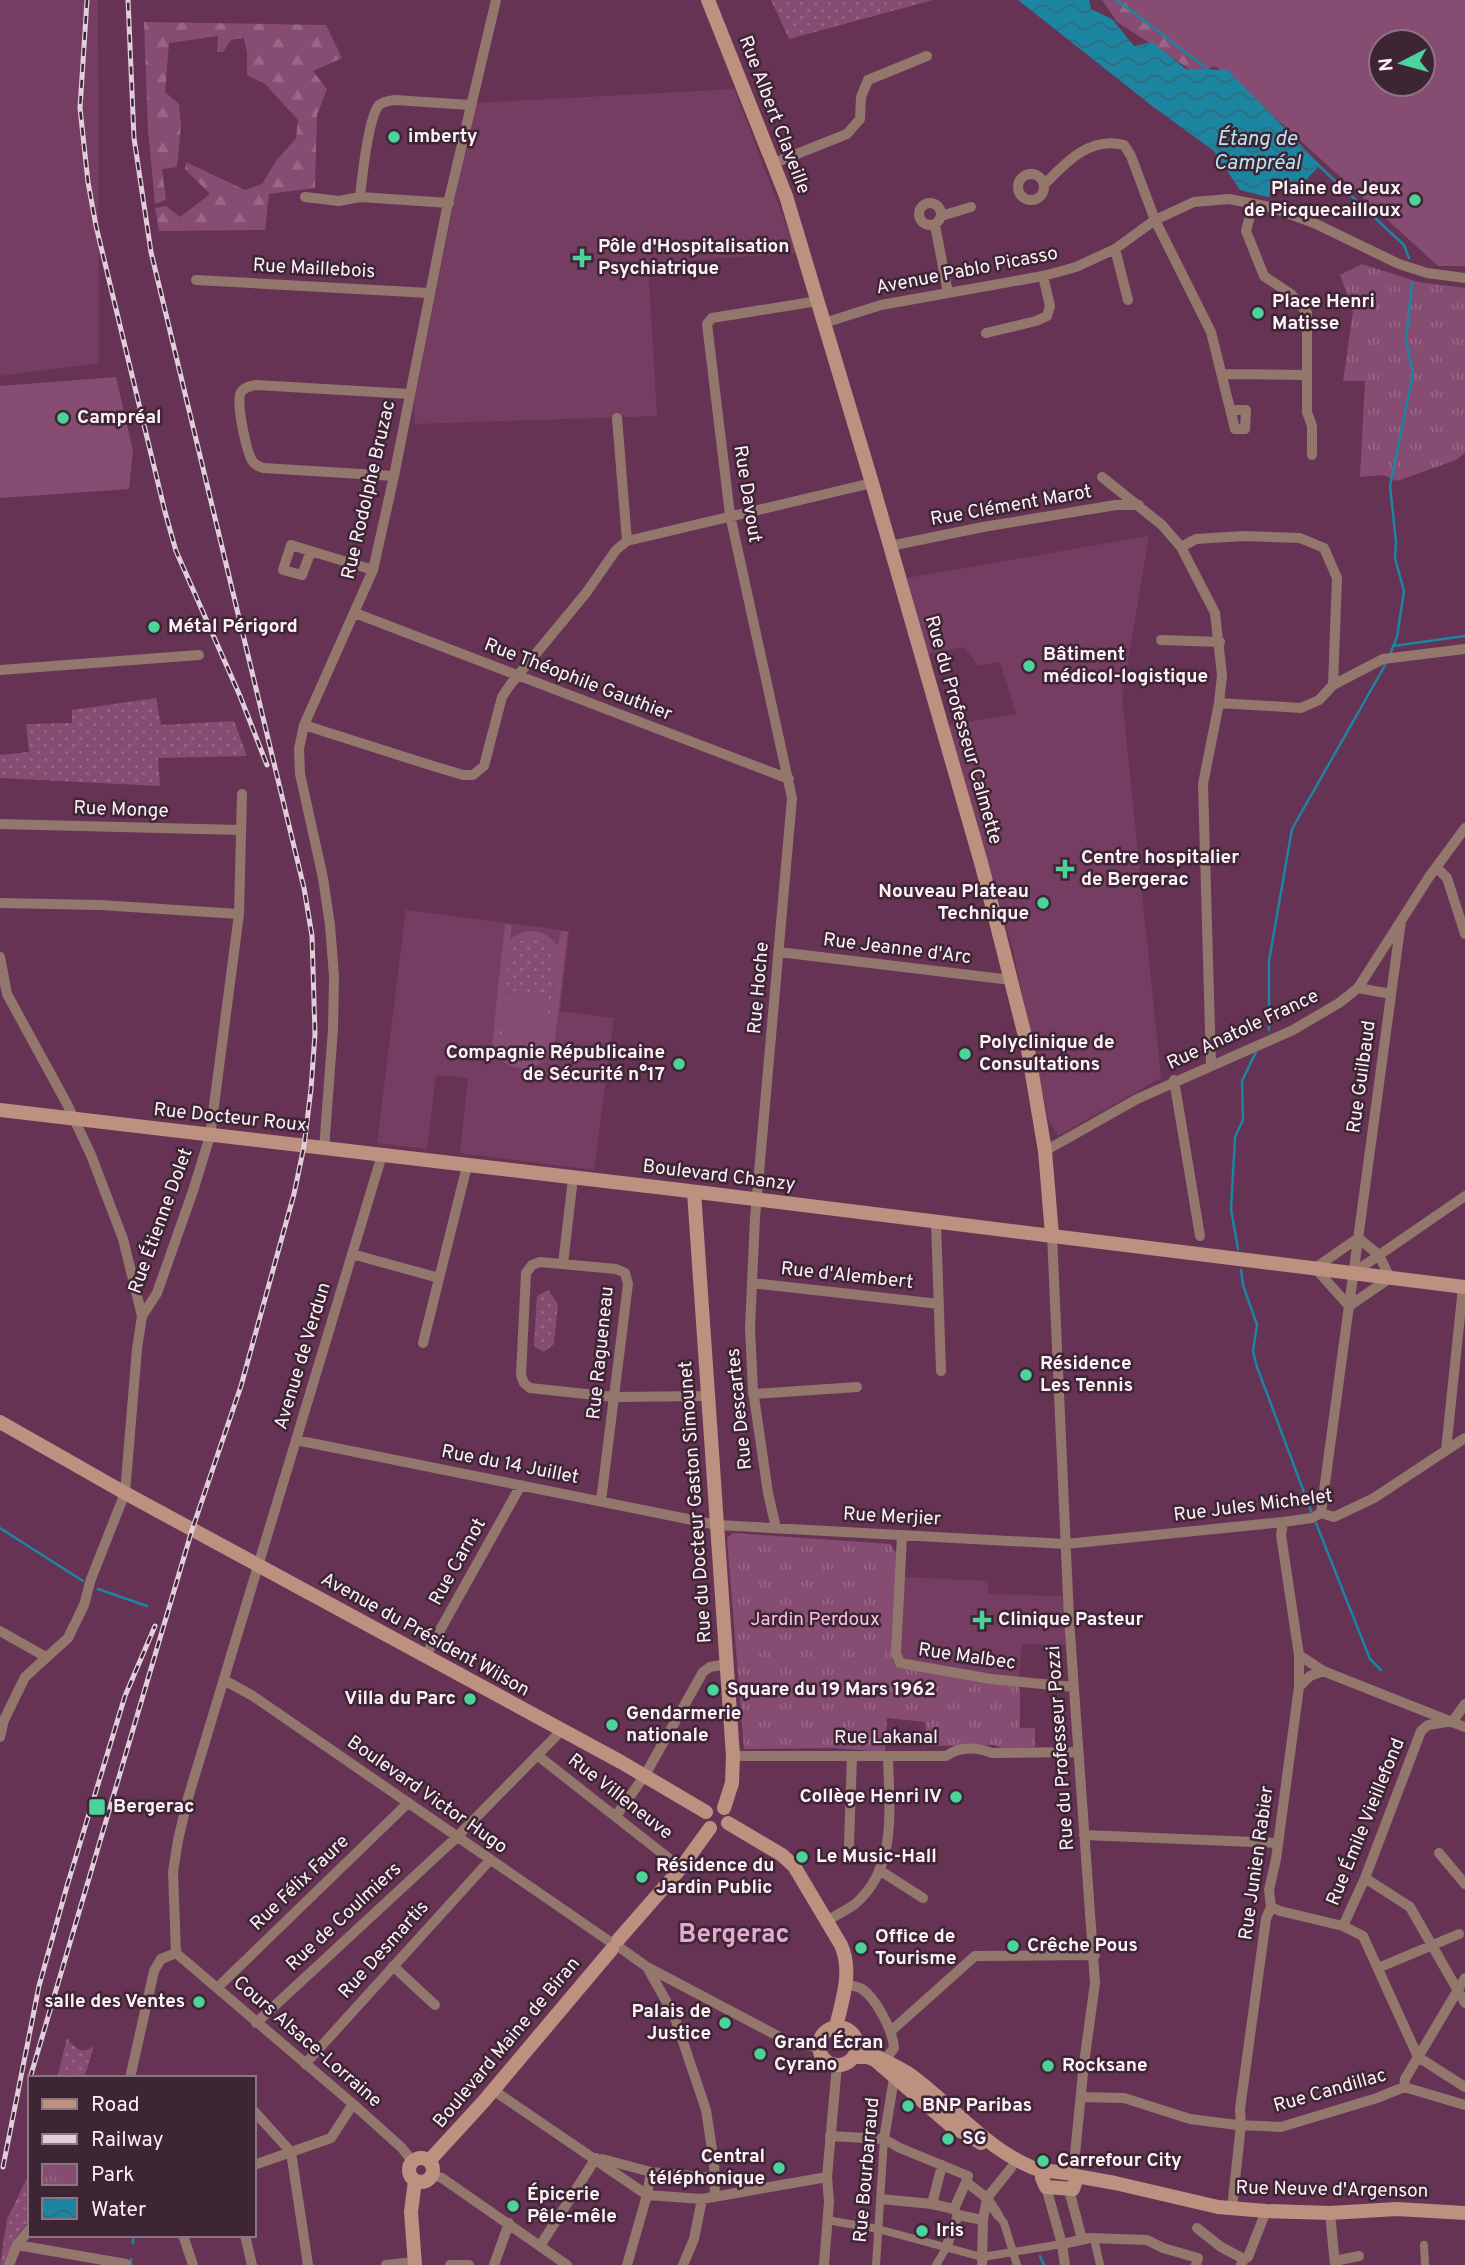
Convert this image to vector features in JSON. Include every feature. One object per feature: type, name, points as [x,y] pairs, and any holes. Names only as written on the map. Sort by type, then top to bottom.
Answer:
[{"type":"main road","name":"Rue Albert Claveille","points":[[708,0],[774,163],[800,244]]},
{"type":"main road","name":"Rue du Professeur Calmette","points":[[800,244],[890,545],[982,866],[1011,980],[1027,1044],[1045,1151],[1052,1235]]},
{"type":"main road","name":"Rue Docteur Roux","points":[[0,1110],[382,1155]]},
{"type":"main road","name":"Boulevard Chanzy","points":[[382,1155],[1464,1287]]},
{"type":"main road","name":"Rue du Docteur Gaston Simounet","points":[[694,1192],[733,1756],[732,1783],[726,1816]]},
{"type":"main road","name":"Avenue du Président Wilson","points":[[0,1422],[258,1566],[645,1775],[706,1812]]},
{"type":"main road","points":[[726,1816],[720,1830],[710,1828],[705,1821],[706,1812],[715,1806],[782,1855],[794,1866],[827,1921],[846,1956],[842,2028]]},
{"type":"main road","name":"Boulevard Maine de Biran","points":[[431,2168],[437,2155],[681,1868],[710,1828]]},
{"type":"main road","points":[[842,2028],[856,2038],[856,2050],[848,2063],[837,2065],[826,2061],[819,2047],[822,2036],[842,2028]]},
{"type":"main road","points":[[856,2050],[885,2060],[909,2074],[1015,2161],[1044,2179]]},
{"type":"main road","points":[[856,2050],[887,2068],[894,2078],[950,2125],[976,2140],[1011,2168],[1044,2179]]},
{"type":"main road","points":[[415,2181],[423,2182],[431,2168],[419,2158],[412,2161],[409,2172],[415,2181],[411,2212],[415,2263]]},
{"type":"main road","name":"Rue Neuve d'Argenson","points":[[1044,2179],[1126,2185],[1218,2207],[1266,2211],[1330,2213],[1397,2208],[1465,2213]]},
{"type":"street","name":"Rue Rodolphe Bruzac","points":[[324,1149],[334,976],[323,878],[300,774],[299,749],[304,725],[373,570],[429,293],[496,0]]},
{"type":"street","points":[[774,163],[847,134],[860,119],[861,97],[868,80],[927,56]]},
{"type":"street","points":[[360,197],[369,138],[379,106],[395,100],[470,105]]},
{"type":"street","points":[[1044,185],[1079,151],[1111,141],[1124,145],[1131,156],[1156,220],[1211,332],[1231,410]]},
{"type":"street","points":[[305,197],[339,201],[360,197],[449,203]]},
{"type":"street","name":"Avenue Pablo Picasso","points":[[824,323],[881,305],[1043,276],[1076,267],[1115,249],[1156,220],[1194,202],[1229,198],[1270,207],[1314,223],[1399,264],[1427,273],[1465,278]]},
{"type":"street","points":[[1252,204],[1246,231],[1264,276],[1292,295],[1307,313],[1305,376],[1307,412],[1312,426],[1312,455]]},
{"type":"street","points":[[948,293],[938,220],[971,207]]},
{"type":"street","points":[[1115,249],[1128,300]]},
{"type":"street","points":[[986,333],[1047,316],[1050,306],[1043,276]]},
{"type":"street","name":"Rue Maillebois","points":[[196,280],[429,293]]},
{"type":"street","name":"Rue Davout","points":[[789,779],[730,515],[707,324],[712,318],[818,301]]},
{"type":"street","points":[[1222,374],[1305,376]]},
{"type":"street","points":[[394,476],[257,466],[252,461],[248,447],[239,399],[247,386],[256,385],[410,394]]},
{"type":"street","points":[[617,418],[626,541]]},
{"type":"street","points":[[1102,477],[1162,525],[1181,547],[1215,613],[1222,675],[1203,784],[1210,1065]]},
{"type":"street","points":[[304,725],[463,775],[473,775],[484,766],[502,697],[626,541],[872,483]]},
{"type":"street","name":"Rue Clément Marot","points":[[890,545],[1116,505],[1139,505]]},
{"type":"street","points":[[1181,547],[1196,539],[1243,536],[1300,538],[1324,548],[1337,578],[1333,685]]},
{"type":"street","points":[[311,551],[373,570]]},
{"type":"street","name":"Rue Théophile Gauthier","points":[[355,613],[789,779]]},
{"type":"street","points":[[1161,640],[1220,642]]},
{"type":"street","points":[[1219,703],[1301,708],[1319,700],[1333,685],[1383,659],[1465,649]]},
{"type":"street","points":[[0,670],[199,655]]},
{"type":"street","name":"Rue Hoche","points":[[757,1200],[792,798],[789,779]]},
{"type":"street","name":"Rue Étienne Dolet","points":[[142,1317],[157,1293],[210,1136],[239,914],[242,794]]},
{"type":"street","name":"Rue Monge","points":[[0,824],[240,831]]},
{"type":"street","name":"Rue Anatole France","points":[[1045,1151],[1174,1080],[1316,1018],[1358,988],[1436,867],[1465,828]]},
{"type":"street","points":[[1436,867],[1447,878],[1465,934]]},
{"type":"street","points":[[0,903],[100,905],[239,914]]},
{"type":"street","name":"Rue Guilbaud","points":[[1321,1513],[1401,921]]},
{"type":"street","name":"Rue Jeanne d'Arc","points":[[779,952],[1011,980]]},
{"type":"street","points":[[0,957],[4,995],[74,1119],[91,1155],[123,1239],[142,1317],[125,1493],[91,1579],[84,1605],[68,1638],[25,1677],[4,1720],[0,1737]]},
{"type":"street","points":[[1358,988],[1391,994]]},
{"type":"street","points":[[1174,1080],[1200,1237]]},
{"type":"street","name":"Avenue de Verdun","points":[[176,1953],[173,1872],[178,1840],[382,1155]]},
{"type":"street","points":[[423,1343],[467,1166]]},
{"type":"street","points":[[573,1178],[564,1264],[540,1262],[532,1265],[526,1273],[520,1375],[524,1383],[530,1388],[614,1397],[708,1396]]},
{"type":"street","points":[[1353,1273],[1465,1196]]},
{"type":"street","name":"Rue Descartes","points":[[757,1200],[750,1356],[753,1395],[776,1528]]},
{"type":"street","points":[[936,1222],[941,1371]]},
{"type":"street","name":"Rue du Professeur Pozzi","points":[[1052,1235],[1074,1687],[1095,1955],[1095,1991],[1080,2096],[1073,2180],[1082,2239]]},
{"type":"street","points":[[1358,1238],[1379,1255],[1390,1278],[1349,1306],[1315,1268],[1358,1238]]},
{"type":"street","points":[[352,1254],[439,1278]]},
{"type":"street","name":"Rue Ragueneau","points":[[564,1264],[616,1269],[625,1273],[628,1284],[601,1501]]},
{"type":"street","name":"Rue d'Alembert","points":[[752,1283],[939,1304]]},
{"type":"street","points":[[1446,1450],[1464,1287]]},
{"type":"street","points":[[753,1395],[857,1387]]},
{"type":"street","name":"Rue Jules Michelet","points":[[1066,1544],[1283,1522],[1312,1518],[1321,1513],[1334,1517],[1374,1498],[1465,1438]]},
{"type":"street","name":"Rue du 14 Juillet","points":[[296,1440],[717,1525]]},
{"type":"street","name":"Rue Carnot","points":[[425,1657],[521,1485]]},
{"type":"street","name":"Rue Junien Rabier","points":[[1231,2208],[1241,2125],[1240,2109],[1266,1919],[1271,1907],[1269,1890],[1299,1687],[1299,1655],[1281,1535],[1283,1522]]},
{"type":"street","name":"Rue Merjier","points":[[717,1525],[1066,1544]]},
{"type":"street","name":"Rue Malbec","points":[[902,1536],[896,1653],[898,1660],[904,1665],[1074,1687]]},
{"type":"street","points":[[0,1631],[46,1657]]},
{"type":"street","points":[[1299,1655],[1323,1671],[1465,1727]]},
{"type":"street","points":[[616,1816],[645,1775],[703,1672],[710,1667],[727,1664]]},
{"type":"street","points":[[1299,1687],[1310,1676],[1323,1671]]},
{"type":"street","name":"Boulevard Victor Hugo","points":[[224,1680],[253,1696],[647,1967],[793,2043],[819,2047]]},
{"type":"street","points":[[1453,1721],[1465,1704]]},
{"type":"street","name":"Rue Émile Vieillefond","points":[[1413,1706],[1419,1717],[1421,1731]]},
{"type":"street","name":"Rue Émile Vieillefond","points":[[1343,1926],[1365,1878],[1421,1731],[1428,1725],[1453,1721]]},
{"type":"street","name":"Rue de Coulmiers","points":[[256,2023],[457,1837],[561,1731]]},
{"type":"street","name":"Rue Lakanal","points":[[733,1756],[946,1756],[955,1749],[979,1748],[992,1754],[1078,1752]]},
{"type":"street","name":"Rue Villeneuve","points":[[537,1755],[681,1868]]},
{"type":"street","points":[[849,1844],[852,1756]]},
{"type":"street","points":[[827,1921],[855,1903],[872,1884],[878,1870],[889,1839],[888,1757]]},
{"type":"street","name":"Rue Félix Faure","points":[[217,1988],[408,1803]]},
{"type":"street","points":[[1084,1835],[1278,1843]]},
{"type":"street","points":[[1439,1853],[1465,1884]]},
{"type":"street","name":"Rue Desmartis","points":[[305,2063],[490,1860]]},
{"type":"street","points":[[878,1870],[923,1898]]},
{"type":"street","points":[[1365,1878],[1410,1907],[1465,2003]]},
{"type":"street","points":[[1271,1907],[1343,1926],[1363,1936],[1418,2057],[1465,2087]]},
{"type":"street","points":[[1378,1968],[1459,1934]]},
{"type":"street","points":[[130,2076],[154,1970],[161,1959],[176,1953]]},
{"type":"street","name":"Cours Alsace-Lorraine","points":[[176,1953],[353,2104],[402,2148],[412,2161]]},
{"type":"street","points":[[891,2031],[975,1956],[1095,1955]]},
{"type":"street","points":[[393,1966],[435,2005]]},
{"type":"street","points":[[647,1967],[674,2015],[706,2110],[714,2162],[715,2197]]},
{"type":"street","points":[[1404,2087],[1405,2079],[1465,1978]]},
{"type":"street","points":[[845,1984],[861,1988],[871,1998],[891,2031],[894,2048],[885,2060]]},
{"type":"street","points":[[824,2265],[829,2202],[827,2177],[837,2065]]},
{"type":"street","name":"Rue Bourbarraud","points":[[876,2265],[884,2139],[894,2078]]},
{"type":"street","name":"Rue Candillac","points":[[1080,2096],[1124,2098],[1190,2119],[1281,2127],[1377,2098],[1404,2087],[1465,2105]]},
{"type":"street","points":[[493,2090],[647,2195],[702,2199],[827,2177]]},
{"type":"street","points":[[256,2164],[331,2138],[353,2104]]},
{"type":"street","points":[[256,2113],[291,2152],[308,2265]]},
{"type":"street","points":[[830,2136],[884,2139],[968,2176],[946,2248],[936,2265]]},
{"type":"street","points":[[596,2158],[651,2172],[713,2178]]},
{"type":"street","points":[[540,2246],[596,2158]]},
{"type":"street","points":[[932,2204],[942,2165]]},
{"type":"street","points":[[431,2168],[567,2265]]},
{"type":"street","points":[[980,2259],[986,2198],[1011,2168]]},
{"type":"street","points":[[627,2265],[651,2172]]},
{"type":"street","points":[[1044,2179],[1065,2265]]},
{"type":"street","points":[[966,2182],[986,2198],[1004,2223],[1017,2265]]},
{"type":"street","points":[[683,2265],[694,2239],[702,2199]]},
{"type":"street","points":[[881,2199],[932,2204],[983,2220]]},
{"type":"street","points":[[1197,2228],[1242,2262],[1248,2257],[1266,2211]]},
{"type":"street","points":[[1330,2213],[1335,2263],[1359,2256]]},
{"type":"street","points":[[827,2220],[878,2229],[980,2259]]},
{"type":"street","points":[[494,2265],[509,2223]]},
{"type":"street","points":[[9,2265],[17,2245],[28,2231]]},
{"type":"street","points":[[184,2237],[193,2265]]},
{"type":"street","points":[[245,2237],[252,2265]]},
{"type":"street","points":[[972,2265],[980,2259],[1082,2239],[1147,2240],[1163,2248],[1198,2258],[1196,2265]]},
{"type":"street","points":[[1094,2239],[1100,2265]]},
{"type":"street","points":[[17,2245],[126,2264]]},
{"type":"street","points":[[1424,2245],[1425,2265]]},
{"type":"street","points":[[386,2265],[415,2263]]},
{"type":"street","points":[[450,2265],[469,2265]]},
{"type":"shaded area","points":[[0,0],[98,0],[99,363],[0,376]]},
{"type":"shaded area","name":"Pôle d'Hospitalisation Psychiatrique","points":[[734,89],[797,253],[648,263],[657,416],[415,424],[414,402],[474,103]]},
{"type":"shaded area","name":"Centre hospitalier de Bergerac","points":[[1149,536],[1122,697],[1161,1078],[1058,1136],[1048,1119],[1013,950],[949,725],[1016,714],[1000,662],[978,666],[964,647],[928,654],[907,578]]},
{"type":"shaded area","points":[[406,910],[569,931],[560,1011],[614,1018],[594,1170],[460,1153],[468,1078],[436,1075],[427,1149],[377,1143]]},
{"type":"shaded area","name":"Clinique Pasteur","points":[[903,1577],[988,1581],[988,1594],[1063,1596],[1065,1645],[1022,1644],[1019,1678],[907,1664],[900,1653]]},
{"type":"green space","points":[[771,0],[933,0],[789,39]]},
{"type":"green space","points":[[1102,0],[1184,0],[1233,62],[1194,72],[1117,22]]},
{"type":"green space","name":"Plaine de Jeux de Picquecailloux","points":[[1140,0],[1465,0],[1465,266],[1438,266]]},
{"type":"green space","points":[[144,22],[326,25],[342,58],[313,71],[327,89],[317,115],[315,188],[269,194],[265,230],[159,231],[155,208],[166,206],[180,217],[210,194],[185,169],[186,162],[245,190],[262,184],[276,161],[296,138],[298,120],[265,84],[247,75],[244,38],[231,40],[223,52],[217,52],[218,36],[169,43],[165,92],[179,104],[181,125],[177,167],[162,169],[166,200],[155,204],[148,130]]},
{"type":"green space","points":[[1362,264],[1418,282],[1465,288],[1465,453],[1456,460],[1397,481],[1384,475],[1360,477],[1365,381],[1343,381],[1353,311],[1340,275]]},
{"type":"green space","name":"Campréal","points":[[116,377],[133,451],[129,489],[0,498],[0,386]]},
{"type":"green space","points":[[156,698],[161,725],[234,721],[247,756],[158,758],[160,786],[0,778],[0,755],[29,752],[26,724],[72,723],[72,710]]},
{"type":"green space","points":[[505,924],[512,925],[510,939],[523,932],[536,931],[548,936],[558,946],[561,931],[568,932],[554,1046],[548,1056],[532,1067],[513,1067],[497,1055],[492,1045]],"holes":[[[537,939],[551,948],[556,961],[547,1042],[543,1051],[549,995],[508,990],[501,1046],[499,1039],[509,954],[519,941]]]},
{"type":"green space","points":[[529,938],[546,943],[556,958],[547,1042],[542,1053],[508,990],[501,1047],[499,1039],[509,954],[519,941]]},
{"type":"green space","points":[[548,1290],[558,1304],[554,1344],[544,1352],[534,1346],[537,1296]]},
{"type":"green space","name":"Jardin Perdoux","points":[[733,1533],[890,1544],[897,1555],[893,1661],[898,1668],[1020,1685],[1020,1728],[1035,1728],[1035,1747],[1005,1749],[994,1745],[928,1746],[925,1722],[887,1718],[885,1752],[834,1748],[744,1749],[727,1538]]},
{"type":"green space","points":[[880,1555],[896,1555],[893,1643],[877,1643]]},
{"type":"green space","points":[[67,2038],[72,2045],[82,2050],[94,2046],[85,2076],[58,2076]]},
{"type":"green space","points":[[28,2176],[28,2223],[17,2236],[5,2265],[0,2265],[7,2219]]},
{"type":"water","name":"Étang de Campréal","points":[[1018,0],[1089,0],[1091,9],[1112,19],[1134,46],[1152,42],[1186,69],[1228,70],[1320,165],[1304,182],[1279,190],[1268,197],[1240,190],[1214,151],[1156,109]]},
{"type":"waterway","points":[[1117,0],[1209,70]]},
{"type":"waterway","points":[[1317,164],[1404,245],[1409,258]]},
{"type":"waterway","points":[[1390,654],[1397,637],[1404,591],[1395,558],[1396,542],[1390,486],[1413,373],[1406,339],[1412,283]]},
{"type":"waterway","points":[[1393,646],[1465,636]]},
{"type":"waterway","points":[[1269,1030],[1269,961],[1292,829],[1388,660]]},
{"type":"waterway","points":[[1238,1249],[1231,1209],[1235,1137],[1243,1120],[1242,1081],[1256,1052]]},
{"type":"waterway","points":[[1241,1270],[1243,1285],[1257,1325],[1253,1351],[1257,1367],[1311,1511]]},
{"type":"waterway","points":[[1316,1523],[1370,1659],[1381,1670]]},
{"type":"waterway","points":[[0,1528],[83,1581]]},
{"type":"waterway","points":[[98,1589],[147,1606]]},
{"type":"waterway","points":[[133,2237],[133,2243]]},
{"type":"waterway","points":[[1040,2256],[1044,2265]]},
{"type":"waterway","points":[[131,2259],[131,2265]]},
{"type":"railway","points":[[87,0],[80,108],[96,226],[176,551],[240,696],[267,765]]},
{"type":"railway","points":[[31,2076],[192,1530],[241,1386],[294,1194],[304,1146],[315,1034],[312,936],[304,888],[151,252],[134,138],[128,0]]},
{"type":"railway","points":[[3,2167],[39,1986],[67,1886],[125,1696],[155,1626]]},
{"type":"place","name":"imberty","points":[[394,137]]},
{"type":"place","name":"Plaine de Jeux de Picquecailloux","points":[[1415,200]]},
{"type":"place","name":"Pôle d'Hospitalisation Psychiatrique","points":[[582,258]]},
{"type":"place","name":"Place Henri Matisse","points":[[1258,313]]},
{"type":"place","name":"Campréal","points":[[63,418]]},
{"type":"place","name":"Métal Périgord","points":[[154,627]]},
{"type":"place","name":"Bâtiment médicol-logistique","points":[[1029,666]]},
{"type":"place","name":"Centre hospitalier de Bergerac","points":[[1065,869]]},
{"type":"place","name":"Nouveau Plateau Technique","points":[[1043,903]]},
{"type":"place","name":"Polyclinique de Consultations","points":[[965,1054]]},
{"type":"place","name":"Compagnie Républicaine de Sécurité n°17","points":[[679,1064]]},
{"type":"place","name":"Résidence Les Tennis","points":[[1026,1375]]},
{"type":"place","name":"Clinique Pasteur","points":[[982,1620]]},
{"type":"place","name":"Square du 19 Mars 1962","points":[[713,1690]]},
{"type":"place","name":"Villa du Parc","points":[[470,1699]]},
{"type":"place","name":"Gendarmerie nationale","points":[[612,1725]]},
{"type":"place","name":"Collège Henri IV","points":[[956,1797]]},
{"type":"place","name":"Bergerac","points":[[97,1807]]},
{"type":"place","name":"Le Music-Hall","points":[[802,1857]]},
{"type":"place","name":"Résidence du Jardin Public","points":[[642,1877]]},
{"type":"place","name":"Crêche Pous","points":[[1013,1946]]},
{"type":"place","name":"Office de Tourisme","points":[[861,1948]]},
{"type":"place","name":"salle des Ventes","points":[[199,2002]]},
{"type":"place","name":"Palais de Justice","points":[[725,2023]]},
{"type":"place","name":"Grand Écran Cyrano","points":[[760,2054]]},
{"type":"place","name":"Rocksane","points":[[1048,2066]]},
{"type":"place","name":"BNP Paribas","points":[[908,2106]]},
{"type":"place","name":"SG","points":[[948,2139]]},
{"type":"place","name":"Carrefour City","points":[[1043,2161]]},
{"type":"place","name":"Central téléphonique","points":[[779,2168]]},
{"type":"place","name":"Épicerie Pêle-mêle","points":[[513,2206]]},
{"type":"place","name":"Iris","points":[[922,2231]]},
{"type":"district","name":"Bergerac","points":[[734,1935]]}]
